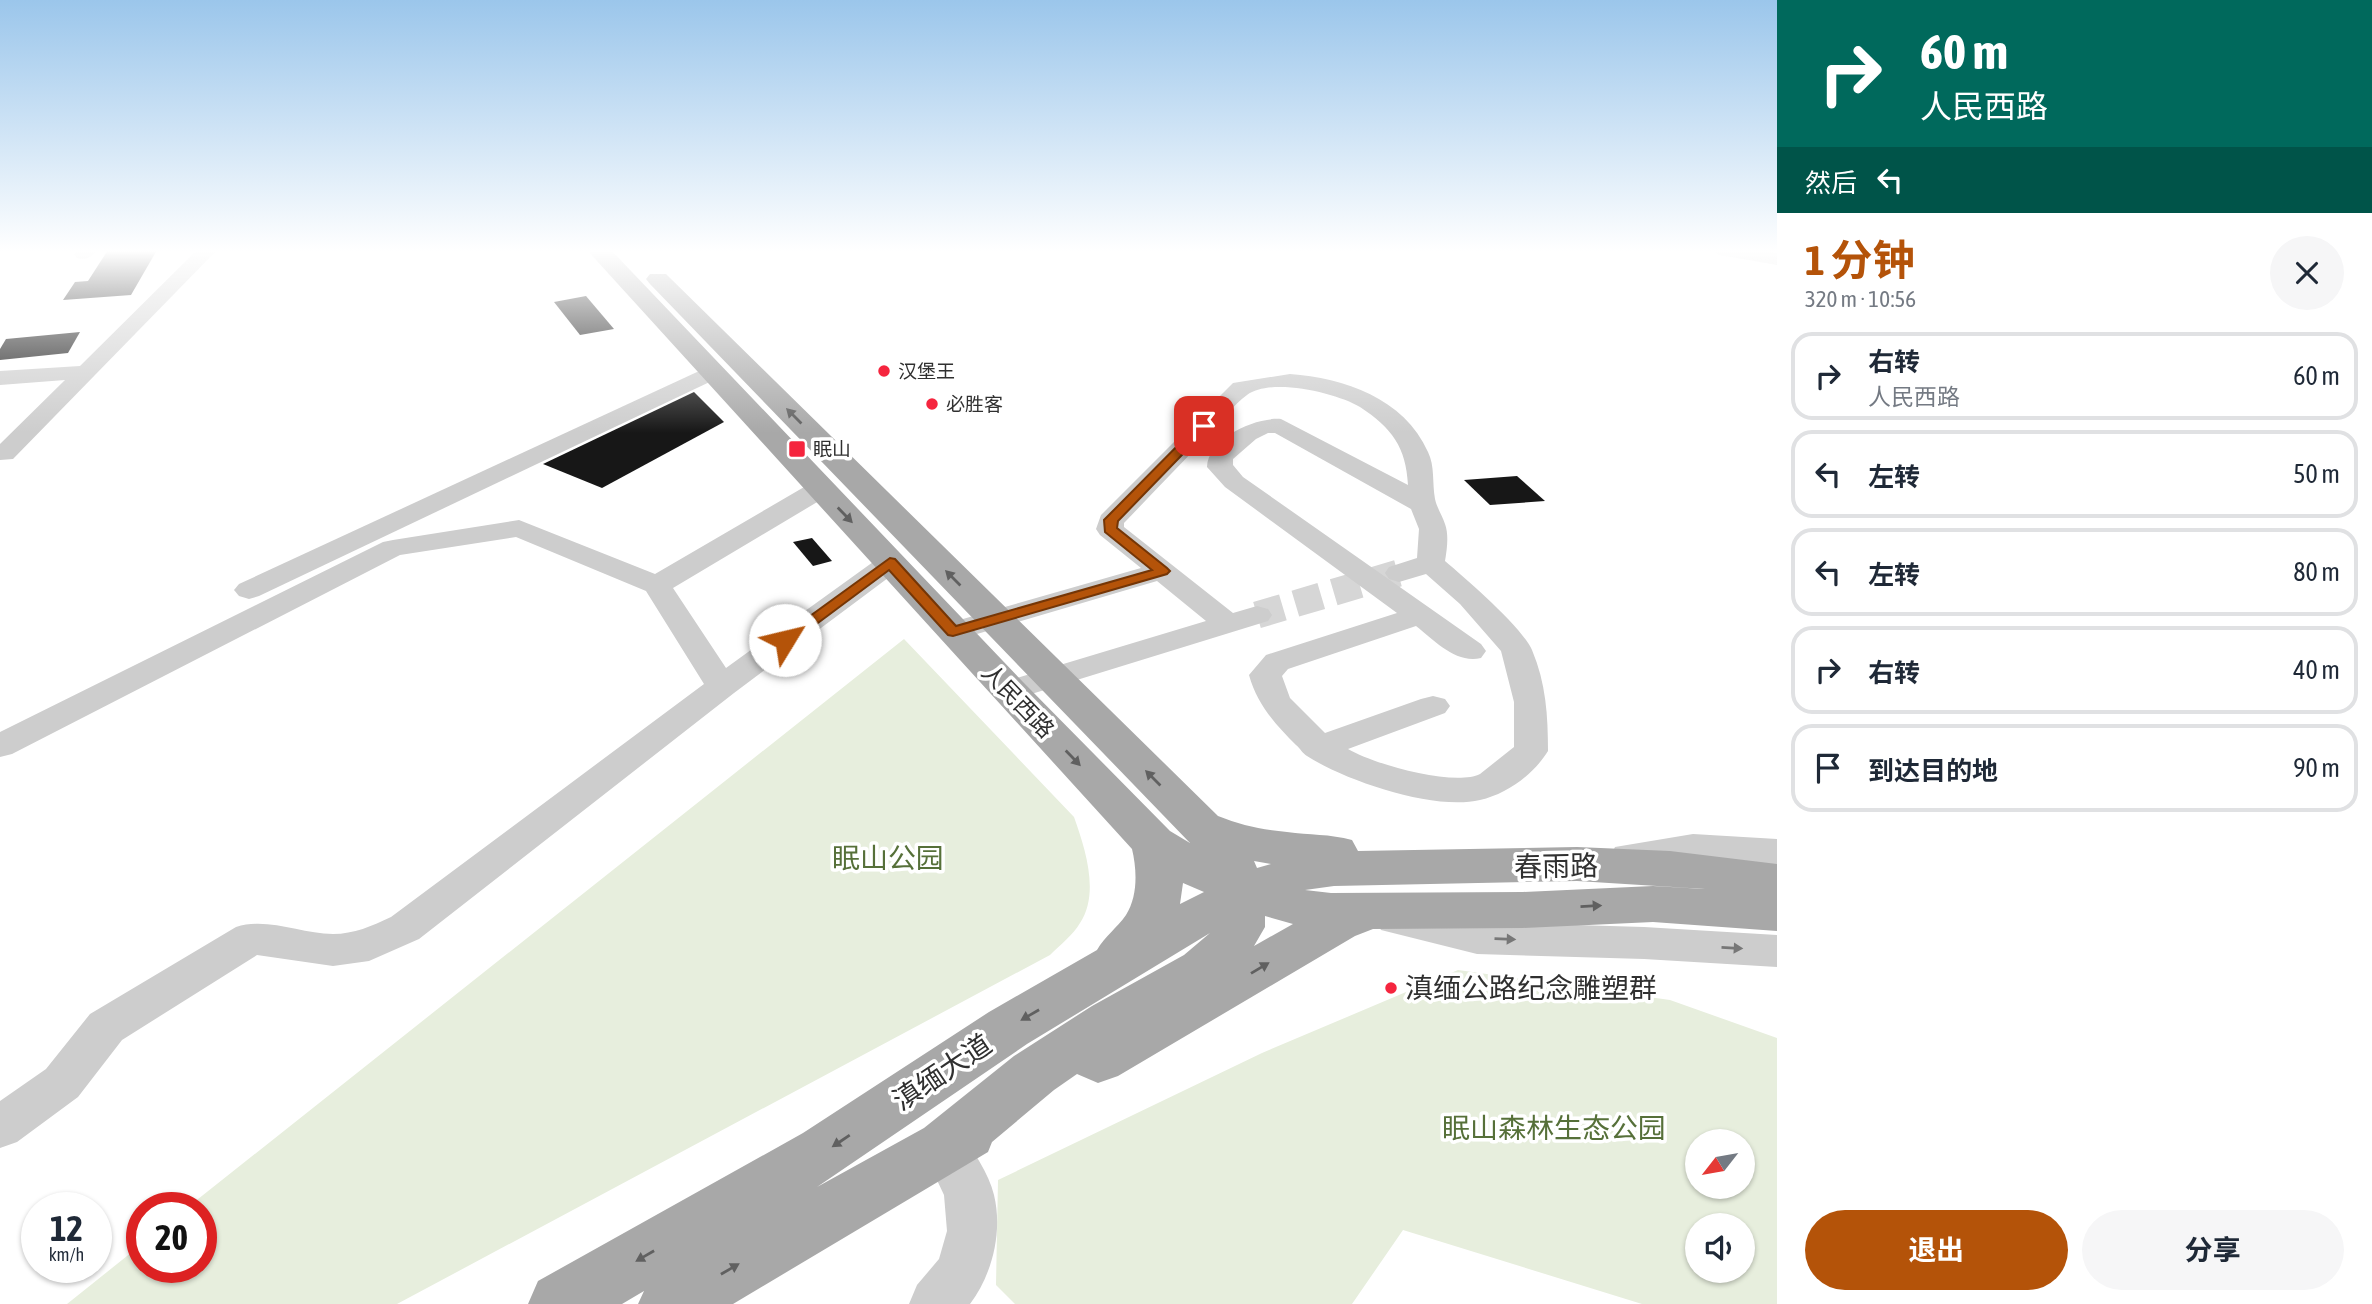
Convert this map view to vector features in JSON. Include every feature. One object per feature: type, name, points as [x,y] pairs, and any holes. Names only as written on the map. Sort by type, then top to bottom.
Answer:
[{"type":"main road","name":"人民西路","points":[[653,311],[1009,691],[1178,835]]},
{"type":"main road","name":"人民西路","points":[[690,311],[1053,678],[1178,835]]},
{"type":"main road","points":[[1178,835],[1266,848],[1464,856],[1577,864]]},
{"type":"main road","points":[[945,1146],[1034,1073],[1111,1022],[1202,969],[1226,948],[1240,927],[1241,909],[1241,891],[1228,855],[1178,835]]},
{"type":"main road","points":[[1107,970],[1151,915],[1161,887],[1162,865],[1178,835]]},
{"type":"main road","name":"春雨路","points":[[1334,869],[1577,864],[1670,868],[1777,881]]},
{"type":"main road","name":"滇缅大道","points":[[562,1304],[824,1152],[1008,1027],[1241,891],[1301,873],[1334,869]]},
{"type":"main road","points":[[1241,891],[1297,907],[1366,912]]},
{"type":"main road","name":"春雨路","points":[[1366,912],[1653,904],[1777,913]]},
{"type":"main road","points":[[671,1304],[1337,923],[1366,912]]},
{"type":"main road","points":[[1034,1073],[1090,1015],[1154,970],[1150,961],[1138,956],[1107,970]]},
{"type":"street","points":[[2,450],[23,435],[147,311]]},
{"type":"street","points":[[0,378],[86,372]]},
{"type":"street","points":[[249,590],[710,373]]},
{"type":"street","points":[[1009,691],[1242,620],[1162,571],[1110,529],[1111,520],[1241,388],[1269,380],[1296,380],[1348,390],[1385,411],[1415,450],[1422,504],[1432,525],[1431,563],[1470,598],[1516,649],[1531,702],[1531,751],[1501,775],[1479,788],[1391,782],[1348,766],[1318,748],[1271,699],[1265,675],[1278,662],[1420,615]]},
{"type":"street","points":[[1422,504],[1281,426],[1258,426],[1220,457],[1220,467],[1234,482],[1470,651]]},
{"type":"street","points":[[657,585],[820,489]]},
{"type":"street","points":[[0,746],[380,567],[393,548],[519,528],[657,585],[722,686]]},
{"type":"street","points":[[0,1127],[62,1083],[106,1027],[251,938],[333,950],[369,945],[405,928],[722,686],[890,562]]},
{"type":"street","points":[[1399,573],[1431,563]]},
{"type":"street","points":[[953,632],[1162,571]]},
{"type":"street","points":[[1318,748],[1433,706]]},
{"type":"street","points":[[1577,864],[1693,848],[1777,853]]},
{"type":"street","points":[[1366,912],[1476,938],[1644,943],[1777,951]]},
{"type":"street","points":[[936,1304],[962,1272],[972,1231],[969,1194],[945,1146]]},
{"type":"green space","name":"眠山公园","points":[[904,639],[1074,817],[1089,870],[1089,898],[1086,911],[1077,927],[1050,955],[397,1304],[67,1304],[93,1283],[112,1283],[112,1268],[126,1257],[126,1283],[217,1283],[217,1192],[207,1192]]},
{"type":"green space","name":"眠山森林生态公园","points":[[1458,970],[1670,1000],[1777,1038],[1777,1304],[1642,1304],[1403,1230],[1352,1304],[1015,1304],[996,1285],[998,1180],[1262,1053]]},
{"type":"building","points":[[561,311],[599,311],[614,329],[580,335]]},
{"type":"building","points":[[80,332],[68,353],[0,360],[0,349],[6,339]]},
{"type":"building","points":[[694,392],[724,422],[602,488],[543,464]]},
{"type":"building","points":[[1517,476],[1545,501],[1490,505],[1464,480]]},
{"type":"building","points":[[812,538],[832,561],[813,566],[793,542]]},
{"type":"tunnel","points":[[1257,615],[1399,573]]},
{"type":"place","name":"汉堡王","points":[[884,371]]},
{"type":"place","name":"必胜客","points":[[932,404]]},
{"type":"place","name":"眠山","points":[[797,449]]},
{"type":"place","name":"滇缅公路纪念雕塑群","points":[[1391,988]]},
{"type":"route","points":[[785,640],[890,562],[953,632],[1162,571],[1110,529],[1111,520],[1204,426]]}]
